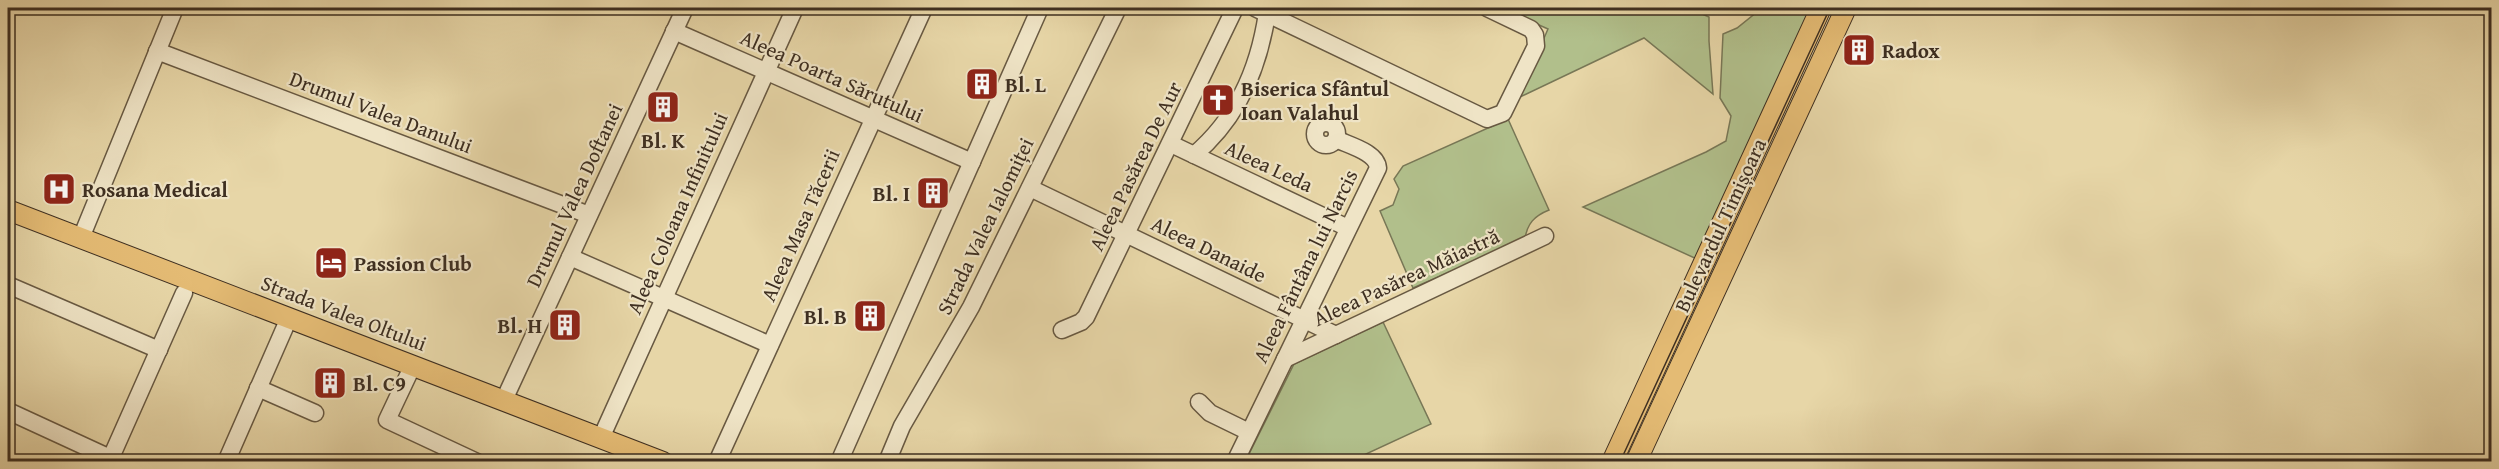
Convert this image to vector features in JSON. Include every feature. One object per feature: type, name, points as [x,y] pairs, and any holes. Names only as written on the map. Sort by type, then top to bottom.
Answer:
[{"type":"main road","name":"Bulevardul Timișoara","points":[[1611,462],[1821,8]]},
{"type":"main road","name":"Bulevardul Timișoara","points":[[1636,462],[1846,8]]},
{"type":"main road","points":[[1804,44],[1824,53]]},
{"type":"main road","name":"Strada Valea Oltului","points":[[8,210],[663,462]]},
{"type":"street","points":[[81,238],[175,8]]},
{"type":"street","name":"Drumul Valea Doftanei","points":[[504,400],[685,8]]},
{"type":"street","name":"Aleea Coloana Infinitului","points":[[601,438],[795,8]]},
{"type":"street","name":"Aleea Masa Tăcerii","points":[[717,462],[924,8]]},
{"type":"street","points":[[839,462],[1041,8]]},
{"type":"street","name":"Strada Valea Ialomiței","points":[[887,462],[902,426],[964,320],[1118,8]]},
{"type":"street","name":"Aleea Pasărea De Aur","points":[[1062,330],[1081,322],[1086,317],[1235,8]]},
{"type":"street","points":[[1194,155],[1222,128],[1253,74],[1263,45],[1261,10],[1486,118],[1503,113],[1536,46],[1535,35],[1531,29],[1487,8]]},
{"type":"street","name":"Aleea Poarta Sărutului","points":[[674,31],[972,162]]},
{"type":"street","name":"Drumul Valea Danului","points":[[157,51],[589,215]]},
{"type":"street","name":"Aleea Fântâna lui Narcis","points":[[1234,462],[1378,168],[1378,163],[1372,156],[1336,139]]},
{"type":"street","name":"Aleea Leda","points":[[1171,144],[1348,228]]},
{"type":"street","name":"Aleea Danaide","points":[[1029,188],[1336,335]]},
{"type":"street","name":"Aleea Pasărea Măiastră","points":[[1285,359],[1545,236]]},
{"type":"street","points":[[570,257],[770,345]]},
{"type":"street","points":[[9,290],[159,350]]},
{"type":"street","points":[[8,411],[109,460],[184,293]]},
{"type":"street","points":[[226,462],[289,318]]},
{"type":"street","points":[[413,365],[387,420],[477,462]]},
{"type":"street","points":[[258,388],[315,413]]},
{"type":"street","points":[[1198,402],[1210,413],[1249,432]]},
{"type":"green space","points":[[1501,8],[1697,8],[1695,11],[1709,17],[1713,94],[1644,38],[1518,98],[1548,29]]},
{"type":"green space","points":[[1762,8],[1813,8],[1699,260],[1583,207],[1726,141],[1731,116],[1720,98],[1723,34],[1737,28]]},
{"type":"green space","points":[[1508,119],[1549,210],[1532,221],[1525,239],[1413,288],[1380,211],[1393,205],[1399,189],[1394,179],[1403,166]]},
{"type":"green space","points":[[1383,322],[1431,424],[1351,461],[1245,462],[1294,364]]},
{"type":"tram line","points":[[1620,462],[1830,8]]},
{"type":"place","name":"Radox","points":[[1859,50]]},
{"type":"place","name":"Bl. L","points":[[982,84]]},
{"type":"place","name":"Biserica Sfântul Ioan Valahul","points":[[1218,100]]},
{"type":"place","name":"Bl. K","points":[[663,107]]},
{"type":"place","name":"Rosana Medical","points":[[59,189]]},
{"type":"place","name":"Bl. I","points":[[933,193]]},
{"type":"place","name":"Passion Club","points":[[331,263]]},
{"type":"place","name":"Bl. B","points":[[870,316]]},
{"type":"place","name":"Bl. H","points":[[565,325]]},
{"type":"place","name":"Bl. C9","points":[[330,383]]}]
